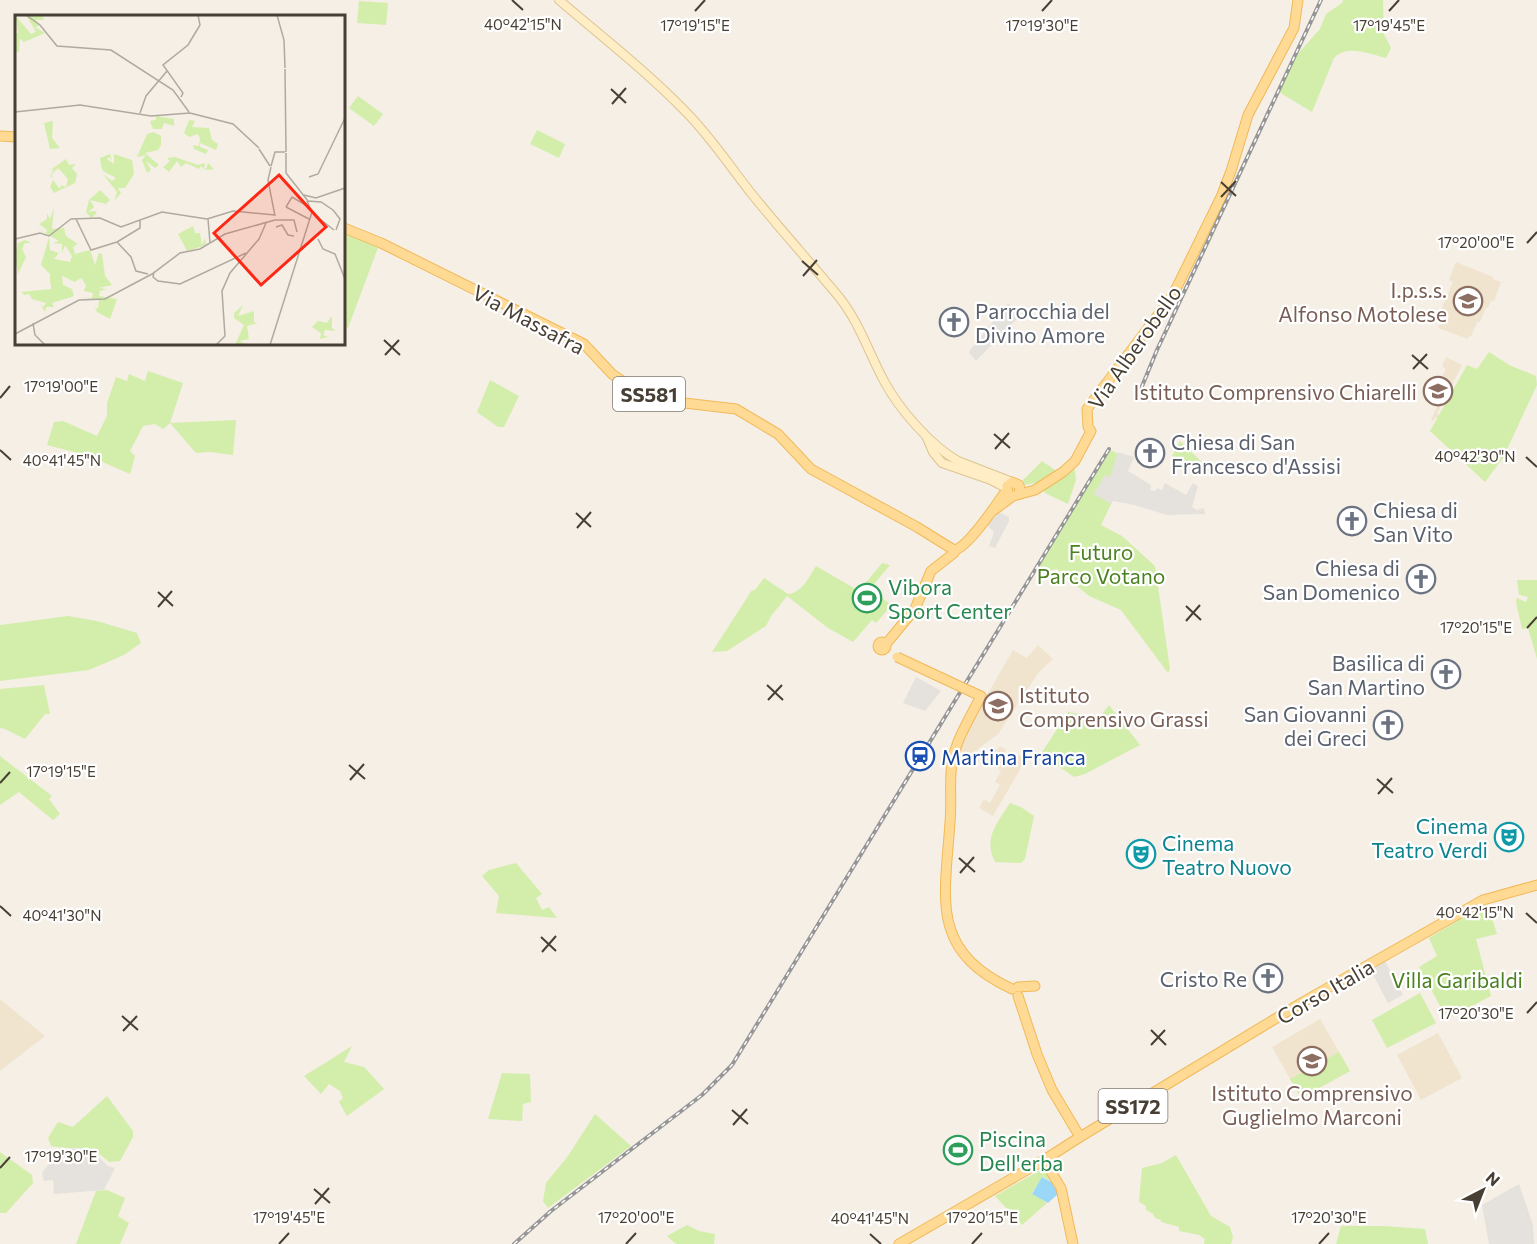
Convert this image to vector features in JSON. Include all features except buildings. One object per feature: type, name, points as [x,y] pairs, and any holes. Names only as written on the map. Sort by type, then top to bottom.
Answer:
[{"type":"main road","points":[[559,0],[677,104],[710,138],[752,193],[841,299],[860,329],[891,392],[925,434],[958,461],[1013,490]]},
{"type":"main road","name":"Via Alberobello","points":[[1013,490],[1035,490],[1063,472],[1075,460],[1091,431],[1088,427],[1087,409],[1173,295],[1213,214],[1231,171],[1248,115],[1294,28],[1298,0]]},
{"type":"main road","points":[[0,136],[15,137]]},
{"type":"main road","name":"Via Massafra","points":[[345,228],[381,243],[584,344],[612,374],[633,388],[668,401],[736,409],[778,434],[810,469],[917,527],[955,551]]},
{"type":"main road","points":[[925,434],[936,457],[942,463],[993,480],[1013,490]]},
{"type":"main road","points":[[936,457],[943,450]]},
{"type":"main road","points":[[1013,490],[955,551],[931,571],[915,609],[885,644],[897,657],[976,694],[958,740],[952,763],[951,821],[945,885],[946,908],[955,939],[967,960],[991,979],[1017,991],[1037,1054],[1052,1090],[1080,1137]]},
{"type":"main road","name":"Corso Italia","points":[[1080,1137],[1303,1002],[1490,897],[1537,885]]},
{"type":"main road","name":"SS172","points":[[899,1244],[1080,1137]]},
{"type":"main road","points":[[1044,1160],[1061,1188],[1073,1244]]},
{"type":"shaded area","name":"I.p.s.s. Alfonso Motolese","points":[[1456,262],[1501,282],[1494,301],[1491,301],[1488,308],[1486,307],[1480,322],[1477,322],[1468,339],[1438,328],[1440,323],[1436,322],[1453,282],[1449,280]]},
{"type":"shaded area","points":[[1008,303],[1021,315],[976,361],[969,353],[970,350]]},
{"type":"shaded area","name":"Istituto Comprensivo Chiarelli","points":[[1446,357],[1462,365],[1437,414],[1439,415],[1433,421],[1431,420],[1438,405],[1425,396],[1436,379],[1440,380],[1446,369],[1442,366]]},
{"type":"shaded area","points":[[1118,452],[1134,457],[1128,471],[1151,485],[1150,490],[1155,491],[1157,488],[1162,490],[1165,483],[1186,495],[1193,483],[1198,486],[1192,507],[1197,510],[1204,508],[1205,514],[1167,515],[1134,505],[1113,501],[1111,504],[1094,494],[1105,475],[1110,477]]},
{"type":"shaded area","points":[[999,512],[1009,517],[1009,521],[995,548],[989,546],[994,532],[987,525]]},
{"type":"shaded area","name":"Istituto Comprensivo Grassi","points":[[1038,645],[1053,659],[1039,672],[998,734],[962,761],[957,758],[959,747],[967,735],[965,733],[1013,650],[1027,658]]},
{"type":"shaded area","points":[[916,677],[941,691],[925,711],[903,703]]},
{"type":"shaded area","points":[[1000,746],[1006,750],[1004,754],[1012,759],[1019,755],[1026,759],[993,816],[979,808],[984,799],[990,803],[1000,785],[995,782],[1001,771],[994,763],[987,760],[994,748],[997,750]]},
{"type":"shaded area","points":[[1384,959],[1403,995],[1388,1003],[1369,967]]},
{"type":"shaded area","points":[[0,999],[45,1036],[0,1071]]},
{"type":"shaded area","name":"Istituto Comprensivo Guglielmo Marconi","points":[[1320,1019],[1350,1071],[1301,1098],[1272,1047]]},
{"type":"shaded area","points":[[1438,1033],[1462,1078],[1421,1100],[1397,1055]]},
{"type":"shaded area","points":[[89,1148],[108,1166],[115,1168],[104,1190],[54,1194],[53,1180],[44,1181],[42,1173],[51,1161],[64,1158],[67,1149]]},
{"type":"shaded area","points":[[1519,1184],[1533,1225],[1534,1244],[1489,1244],[1482,1205]]},
{"type":"green space","points":[[1343,0],[1383,0],[1384,34],[1391,48],[1386,58],[1352,51],[1334,58],[1312,112],[1279,92],[1295,57],[1320,29],[1326,14]]},
{"type":"green space","points":[[359,1],[388,3],[386,25],[357,23]]},
{"type":"green space","points":[[358,96],[383,114],[374,126],[349,108]]},
{"type":"green space","points":[[537,130],[565,144],[559,158],[530,144]]},
{"type":"green space","points":[[345,229],[379,245],[348,328],[345,326]]},
{"type":"green space","points":[[1489,352],[1509,365],[1536,376],[1537,385],[1503,458],[1485,482],[1430,431],[1467,365],[1477,369]]},
{"type":"green space","points":[[148,371],[183,383],[170,423],[163,429],[155,424],[143,426],[130,451],[135,456],[130,474],[89,456],[47,445],[54,422],[63,421],[97,436],[107,416],[107,403],[116,377],[127,381],[129,374],[145,381]]},
{"type":"green space","points":[[490,380],[519,396],[504,427],[498,427],[477,412]]},
{"type":"green space","points":[[236,420],[233,455],[196,453],[170,423]]},
{"type":"green space","points":[[1180,441],[1210,470],[1205,475],[1172,456]]},
{"type":"green space","name":"Futuro Parco Votano","points":[[1109,449],[1122,456],[1114,498],[1101,525],[1122,536],[1155,566],[1170,669],[1168,673],[1121,610],[1089,596],[1057,569],[1042,573],[1037,570]]},
{"type":"green space","points":[[1042,461],[1058,472],[1041,482],[1025,485],[1023,480]]},
{"type":"green space","points":[[1074,465],[1076,480],[1068,504],[1045,493],[1042,487]]},
{"type":"green space","points":[[882,563],[890,565],[869,590],[892,605],[876,623],[872,620],[853,642],[828,628],[787,596],[766,626],[727,651],[712,652],[752,590],[754,591],[764,578],[788,594],[793,593],[805,584],[816,566],[859,591]]},
{"type":"green space","points":[[1517,580],[1537,580],[1537,659],[1528,628],[1522,629],[1516,602],[1517,598],[1526,602],[1528,597],[1519,595]]},
{"type":"green space","points":[[68,616],[97,621],[137,633],[141,643],[124,655],[89,670],[0,681],[0,625]]},
{"type":"green space","points":[[44,685],[50,714],[45,714],[25,739],[0,728],[0,689]]},
{"type":"green space","points":[[1109,705],[1140,745],[1085,774],[1074,777],[1041,754],[1068,712],[1100,717]]},
{"type":"green space","points":[[0,756],[52,796],[49,799],[60,814],[53,820],[19,792],[0,805]]},
{"type":"green space","points":[[1010,803],[1034,816],[1025,859],[1021,863],[995,862],[990,845],[993,831]]},
{"type":"green space","points":[[516,863],[542,894],[536,898],[542,910],[549,907],[557,918],[496,913],[499,896],[482,876],[489,870]]},
{"type":"green space","name":"Villa Garibaldi","points":[[1487,903],[1497,934],[1476,939],[1491,996],[1447,1019],[1419,967],[1437,956],[1429,938]]},
{"type":"green space","points":[[1420,993],[1436,1023],[1387,1048],[1372,1020]]},
{"type":"green space","points":[[352,1046],[344,1062],[364,1067],[384,1089],[347,1116],[339,1102],[343,1098],[340,1091],[329,1084],[321,1094],[304,1076]]},
{"type":"green space","points":[[1339,1052],[1350,1071],[1301,1098],[1290,1079]]},
{"type":"green space","points":[[502,1073],[530,1074],[531,1102],[523,1104],[522,1121],[488,1119]]},
{"type":"green space","points":[[107,1096],[133,1131],[133,1137],[120,1161],[109,1162],[88,1149],[51,1146],[48,1138],[58,1122],[73,1127]]},
{"type":"green space","points":[[595,1114],[631,1146],[548,1208],[543,1201],[546,1183],[568,1156]]},
{"type":"green space","points":[[0,1152],[32,1175],[33,1183],[6,1213],[0,1213]]},
{"type":"green space","points":[[1176,1155],[1211,1216],[1230,1227],[1233,1237],[1231,1244],[1204,1244],[1205,1239],[1199,1235],[1179,1231],[1179,1227],[1161,1222],[1139,1202],[1142,1168],[1162,1163]]},
{"type":"green space","points":[[1042,1169],[1046,1169],[1054,1183],[1043,1177],[1032,1193],[1047,1203],[1022,1225],[995,1196]]},
{"type":"green space","points":[[107,1190],[125,1198],[118,1216],[129,1223],[120,1244],[76,1244],[96,1191]]},
{"type":"green space","points":[[687,1225],[699,1231],[715,1234],[714,1244],[676,1244],[667,1236]]},
{"type":"green space","points":[[1341,1226],[1425,1229],[1428,1244],[1336,1244]]},
{"type":"water","points":[[1042,1177],[1055,1184],[1059,1193],[1048,1203],[1032,1194]]},
{"type":"railway","points":[[1138,396],[1157,350],[1321,0]]},
{"type":"railway","points":[[514,1244],[551,1211],[702,1095],[732,1065],[1109,449]]},
{"type":"place","name":"I.p.s.s. Alfonso Motolese","points":[[1468,301]]},
{"type":"place","name":"Parrocchia del Divino Amore","points":[[954,322]]},
{"type":"place","name":"Istituto Comprensivo Chiarelli","points":[[1438,391]]},
{"type":"place","name":"Chiesa di San Francesco d'Assisi","points":[[1150,453]]},
{"type":"place","name":"Chiesa di San Vito","points":[[1352,521]]},
{"type":"place","name":"Chiesa di San Domenico","points":[[1421,579]]},
{"type":"place","name":"Vibora Sport Center","points":[[867,598]]},
{"type":"place","name":"Basilica di San Martino","points":[[1446,674]]},
{"type":"place","name":"Istituto Comprensivo Grassi","points":[[998,706]]},
{"type":"place","name":"San Giovanni dei Greci","points":[[1388,725]]},
{"type":"place","name":"Martina Franca","points":[[920,756]]},
{"type":"place","name":"Cinema Teatro Verdi","points":[[1509,837]]},
{"type":"place","name":"Cinema Teatro Nuovo","points":[[1141,854]]},
{"type":"place","name":"Cristo Re","points":[[1268,978]]},
{"type":"place","name":"Istituto Comprensivo Guglielmo Marconi","points":[[1312,1061]]},
{"type":"place","name":"Piscina Dell'erba","points":[[958,1150]]}]
